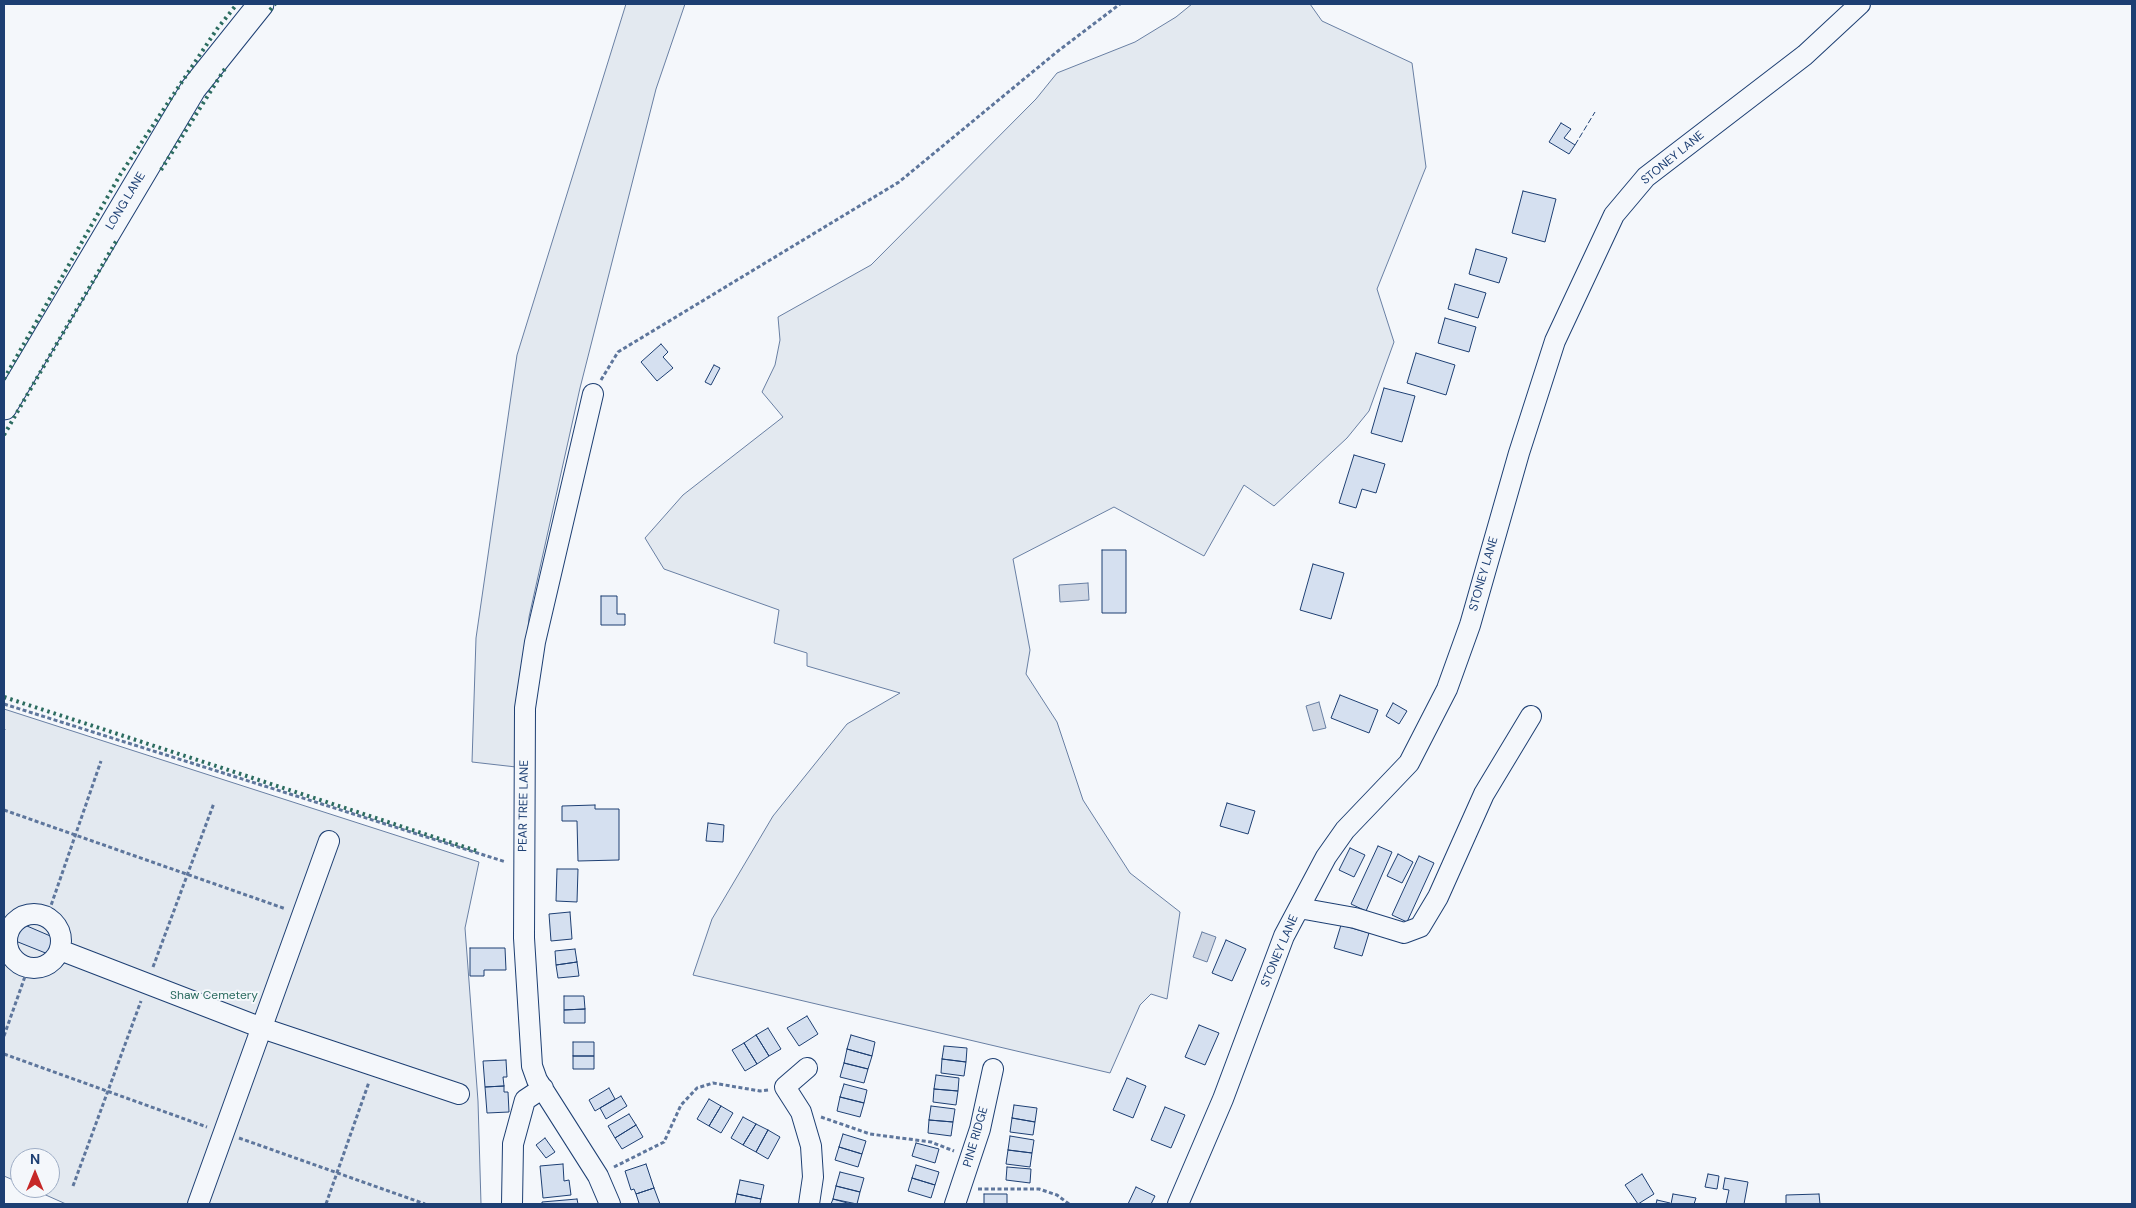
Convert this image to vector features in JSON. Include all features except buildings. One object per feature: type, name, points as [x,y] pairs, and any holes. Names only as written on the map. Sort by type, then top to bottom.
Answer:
[{"type":"main road","name":"LONG LANE","points":[[4,407],[193,89],[261,4]]},
{"type":"street","name":"STONEY LANE","points":[[1178,1204],[1224,1099],[1284,936],[1326,857],[1345,830],[1409,763],[1447,689],[1470,625],[1519,453],[1555,341],[1614,216],[1646,177],[1805,55],[1860,4]]},
{"type":"street","name":"PEAR TREE LANE","points":[[593,394],[535,642],[525,708],[524,938],[532,1066],[537,1080],[598,1176],[610,1204]]},
{"type":"street","points":[[1299,908],[1356,918],[1404,933],[1420,927],[1438,897],[1484,794],[1531,716]]},
{"type":"street","points":[[198,1204],[329,841]]},
{"type":"street","points":[[37,913],[48,917],[57,925],[62,937],[60,950],[53,962],[41,968],[28,968],[16,963],[8,952],[6,940],[7,927],[26,915],[37,913]]},
{"type":"street","points":[[60,950],[262,1028],[459,1094]]},
{"type":"street","points":[[808,1068],[785,1087],[800,1112],[811,1146],[813,1177],[810,1204]]},
{"type":"street","name":"PINE RIDGE","points":[[958,1196],[980,1129],[993,1070]]},
{"type":"street","points":[[512,1204],[513,1144],[525,1100],[542,1088]]},
{"type":"path","points":[[593,394],[618,352],[899,182],[1058,51],[1120,4]]},
{"type":"path","points":[[4,704],[523,868]]},
{"type":"path","points":[[48,917],[101,761]]},
{"type":"path","points":[[4,810],[303,915]]},
{"type":"path","points":[[4,1036],[28,968]]},
{"type":"path","points":[[326,1204],[375,1066]]},
{"type":"path","points":[[598,1176],[664,1142],[681,1105],[696,1088],[713,1083],[760,1091],[785,1087]]},
{"type":"path","points":[[800,1112],[833,1120],[870,1134],[930,1142],[949,1149],[969,1161]]},
{"type":"path","points":[[958,1196],[969,1190],[1039,1190],[1057,1195],[1069,1204]]},
{"type":"green space","points":[[626,4],[685,4],[656,89],[580,388],[529,617],[516,767],[472,762],[476,638],[517,355]]},
{"type":"green space","points":[[1192,4],[1310,4],[1322,21],[1412,63],[1426,167],[1377,289],[1394,342],[1369,411],[1347,438],[1274,506],[1244,485],[1204,556],[1114,507],[1013,559],[1030,650],[1026,674],[1057,722],[1083,800],[1130,873],[1180,912],[1167,999],[1151,994],[1140,1005],[1110,1073],[693,975],[712,919],[773,816],[847,724],[900,693],[807,666],[807,653],[774,643],[779,610],[664,569],[645,538],[683,495],[783,417],[762,392],[775,365],[780,340],[778,317],[871,265],[1036,99],[1057,73],[1135,42],[1176,17]]},
{"type":"green space","name":"Shaw Cemetery","points":[[4,709],[479,862],[465,928],[478,1101],[481,1204],[66,1204],[52,1198],[60,1198],[60,1148],[10,1148],[10,1179],[4,1176]]},
{"type":"shaded area","points":[[1088,583],[1089,600],[1060,602],[1059,585]]},
{"type":"shaded area","points":[[1319,702],[1326,728],[1313,731],[1306,706]]},
{"type":"shaded area","points":[[1202,932],[1216,937],[1207,962],[1193,957]]},
{"type":"hedge","points":[[4,379],[120,175],[217,29],[237,4]]},
{"type":"hedge","points":[[270,10],[275,4]]},
{"type":"hedge","points":[[161,170],[226,67]]},
{"type":"hedge","points":[[4,435],[118,238]]},
{"type":"hedge","points":[[4,697],[477,851]]},
{"type":"fence","points":[[1575,145],[1595,112]]}]
